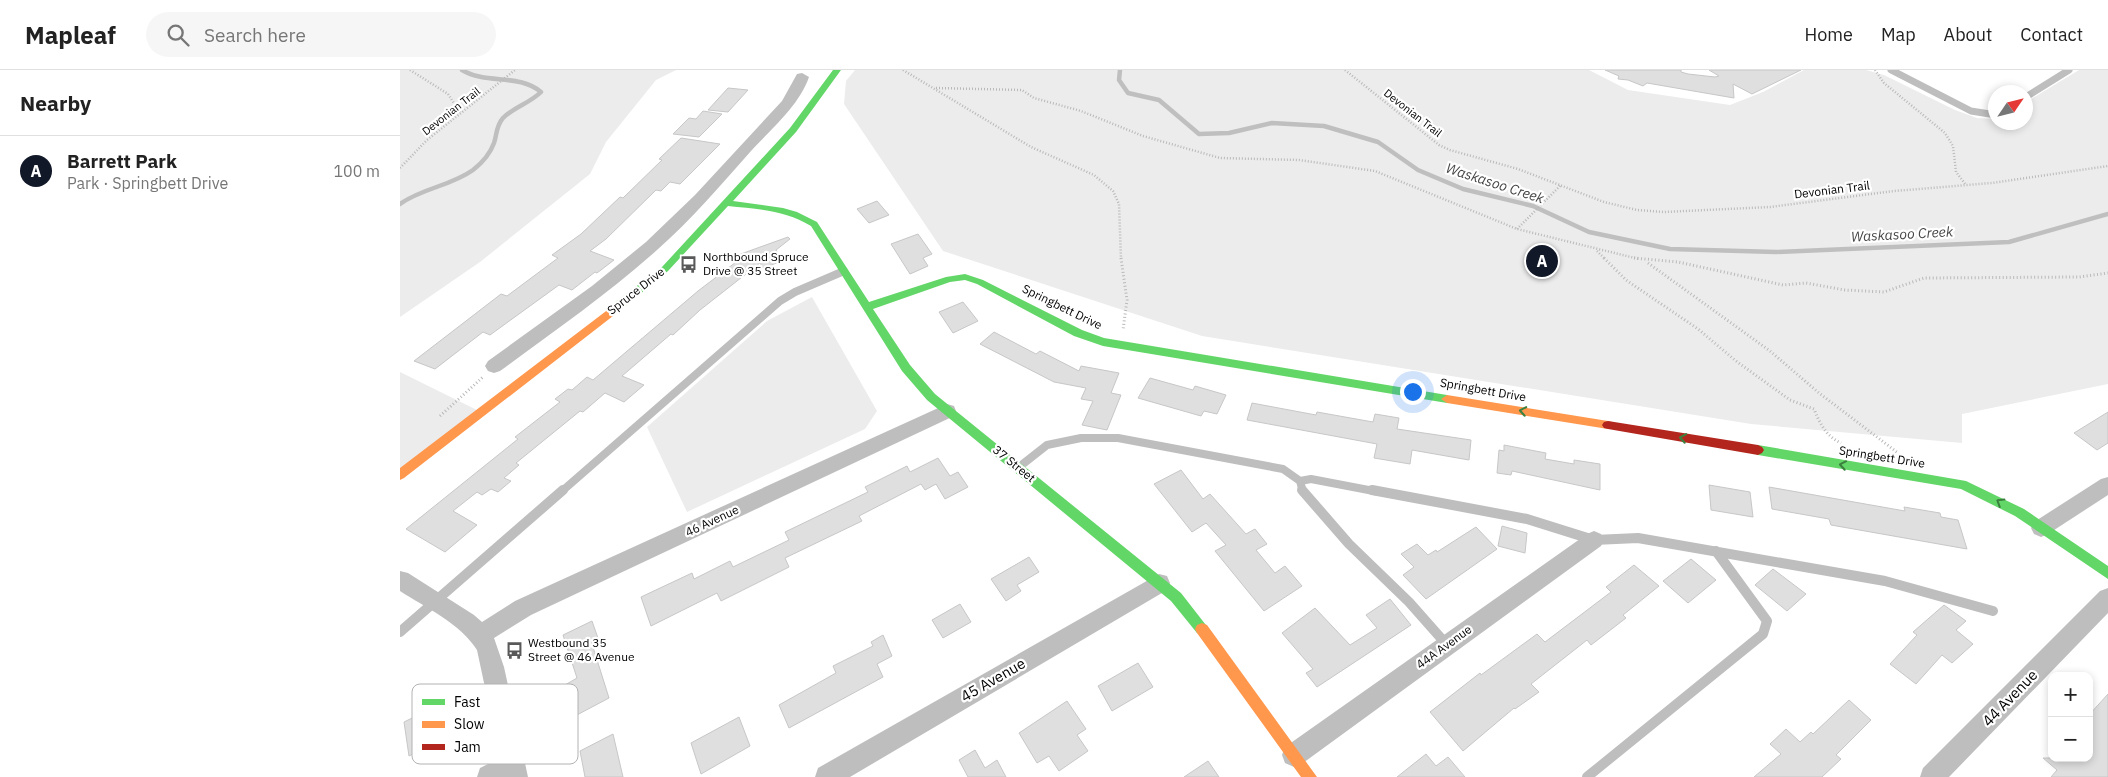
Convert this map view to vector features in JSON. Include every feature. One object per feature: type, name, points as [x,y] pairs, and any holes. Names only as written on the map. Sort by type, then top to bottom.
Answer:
[{"type":"street","name":"Spruce Drive","points":[[400,475],[664,269],[728,203],[794,130],[837,70]]},
{"type":"street","name":"Spruce Drive","points":[[494,366],[621,273],[652,246],[700,198],[787,104],[799,86],[802,77]]},
{"type":"street","name":"37 Street","points":[[700,198],[796,213],[809,219],[818,229],[906,368],[931,397],[1176,597],[1192,615],[1310,777]]},
{"type":"street","name":"Springbett Drive","points":[[867,307],[949,279],[965,277],[980,282],[1078,333],[1103,342],[1962,484],[1990,496],[2042,528],[2108,573]]},
{"type":"street","name":"46 Avenue","points":[[480,635],[523,608],[947,411]]},
{"type":"street","points":[[2042,528],[2108,484]]},
{"type":"street","name":"44A Avenue","points":[[1294,755],[1594,540]]},
{"type":"street","points":[[400,580],[466,622],[480,635],[487,646],[497,684]]},
{"type":"street","name":"45 Avenue","points":[[827,777],[1159,583]]},
{"type":"street","name":"44 Avenue","points":[[1932,777],[2108,598]]},
{"type":"street","points":[[489,777],[515,771]]},
{"type":"lane","points":[[1891,70],[1971,111],[1988,114]]},
{"type":"lane","points":[[2033,93],[2069,70]]},
{"type":"lane","points":[[400,632],[780,302],[795,292],[844,271]]},
{"type":"lane","points":[[1018,468],[1047,445],[1081,438],[1118,438],[1283,469],[1300,481],[1303,493],[1342,537],[1409,602],[1447,644]]},
{"type":"lane","points":[[1300,481],[1311,479],[1527,518],[1594,540],[1638,538],[1885,581],[1994,611]]},
{"type":"lane","points":[[1587,777],[1763,634],[1767,620],[1716,551]]},
{"type":"path","points":[[410,70],[448,94],[461,114]]},
{"type":"path","name":"Devonian Trail","points":[[400,168],[419,147],[515,70]]},
{"type":"path","points":[[903,70],[936,88],[1000,130],[1031,147],[1094,175],[1115,194],[1119,204],[1122,264],[1127,300],[1121,345]]},
{"type":"path","name":"Devonian Trail","points":[[1346,70],[1439,145],[1450,150],[1518,169],[1620,206],[1650,212],[1676,213],[1770,207],[1894,191],[1966,185],[2108,166]]},
{"type":"path","points":[[1875,70],[1884,83],[1933,122],[1948,137],[1953,146],[1956,172],[1966,185]]},
{"type":"path","points":[[936,88],[1022,90],[1034,98],[1081,112],[1143,136],[1220,158],[1299,160],[1375,171],[1517,229],[1646,261],[1678,262],[1783,285],[1806,283],[1845,290],[1884,292],[1924,278],[2079,277],[2108,273]]},
{"type":"path","points":[[1517,229],[1561,185]]},
{"type":"path","points":[[1597,250],[1626,280],[1698,328],[1736,361],[1790,400],[1814,408],[1821,428],[1826,434]]},
{"type":"path","points":[[1646,261],[1770,351],[1819,393],[1885,441],[1905,459]]},
{"type":"path","points":[[435,420],[494,366]]},
{"type":"shaded area","points":[[400,70],[676,70],[656,80],[606,142],[590,174],[480,262],[400,317]]},
{"type":"shaded area","points":[[855,70],[1589,70],[1628,90],[1730,105],[1763,92],[1804,70],[1866,70],[1884,75],[1955,110],[1977,118],[1988,119],[1988,130],[2033,130],[2033,98],[2079,70],[2108,70],[2108,384],[1962,414],[1962,443],[1751,424],[1202,336],[943,251],[844,104],[846,81]]},
{"type":"shaded area","points":[[812,297],[877,411],[865,429],[687,512],[647,427],[767,321]]},
{"type":"shaded area","points":[[400,372],[481,412],[400,475]]},
{"type":"building","points":[[1605,70],[1681,70],[1681,72],[1688,74],[1715,77],[1719,76],[1709,70],[1801,70],[1752,94],[1733,84],[1734,98],[1647,83],[1643,86],[1628,80],[1618,79],[1619,76]]},
{"type":"building","points":[[728,88],[748,90],[728,112],[708,110]]},
{"type":"building","points":[[703,111],[722,114],[699,137],[673,134],[689,118],[696,119]]},
{"type":"building","points":[[681,138],[720,144],[680,184],[670,182],[661,191],[656,190],[606,239],[590,251],[614,260],[572,290],[559,285],[490,335],[483,332],[435,369],[414,361],[501,294],[507,296],[558,258],[552,255],[581,234],[620,197],[623,198],[662,160],[659,159]]},
{"type":"building","points":[[877,201],[889,215],[869,223],[857,209]]},
{"type":"building","points":[[918,234],[932,254],[923,258],[928,266],[910,274],[891,244]]},
{"type":"building","points":[[788,237],[790,239],[776,250],[782,261],[763,268],[760,263],[700,310],[673,335],[671,334],[622,376],[644,385],[624,402],[605,393],[516,463],[519,465],[504,478],[511,481],[498,492],[491,489],[482,495],[477,492],[453,511],[477,525],[445,552],[406,529],[518,439],[515,437],[560,402],[555,399],[568,389],[572,390],[587,377],[593,380],[698,291],[740,259],[738,255]]},
{"type":"building","points":[[963,302],[978,321],[953,333],[939,312]]},
{"type":"building","points":[[994,332],[1036,354],[1040,351],[1079,371],[1081,366],[1119,373],[1111,393],[1121,395],[1107,430],[1082,425],[1093,401],[1081,399],[1086,388],[1054,382],[980,344]]},
{"type":"building","points":[[1150,378],[1193,390],[1195,386],[1226,395],[1217,414],[1204,411],[1201,416],[1138,398]]},
{"type":"building","points":[[1252,403],[1316,415],[1317,412],[1373,422],[1375,414],[1399,418],[1397,429],[1471,440],[1469,460],[1412,450],[1410,464],[1374,458],[1377,444],[1247,420]]},
{"type":"building","points":[[2108,412],[2108,443],[2097,450],[2074,433]]},
{"type":"building","points":[[1504,445],[1546,453],[1545,459],[1574,464],[1574,460],[1600,464],[1600,490],[1512,471],[1511,475],[1497,473],[1499,450],[1504,451]]},
{"type":"building","points":[[938,458],[950,476],[958,472],[968,487],[945,499],[936,484],[925,490],[921,484],[859,516],[862,521],[785,558],[789,567],[721,601],[717,593],[651,626],[641,597],[692,573],[694,579],[730,561],[733,567],[789,540],[785,532],[868,492],[865,487],[907,466],[910,472]]},
{"type":"building","points":[[1181,470],[1203,499],[1210,494],[1246,534],[1255,529],[1267,544],[1256,550],[1275,573],[1285,566],[1302,586],[1264,611],[1215,551],[1226,545],[1206,523],[1192,532],[1154,484]]},
{"type":"building","points":[[1709,485],[1750,492],[1753,517],[1711,510]]},
{"type":"building","points":[[1769,487],[1905,511],[1904,507],[1940,513],[1941,517],[1958,520],[1967,549],[1831,525],[1829,519],[1772,509]]},
{"type":"building","points":[[1502,526],[1527,533],[1525,553],[1498,546]]},
{"type":"building","points":[[1476,527],[1497,549],[1426,599],[1403,575],[1414,567],[1401,554],[1417,544],[1428,555],[1436,550],[1437,552]]},
{"type":"building","points":[[1029,557],[1039,572],[1017,585],[1021,591],[1006,601],[991,579]]},
{"type":"building","points":[[1691,559],[1716,580],[1688,603],[1663,581]]},
{"type":"building","points":[[1634,565],[1659,586],[1623,615],[1626,618],[1591,645],[1587,640],[1531,684],[1539,692],[1514,708],[1463,751],[1430,712],[1480,673],[1481,675],[1537,634],[1545,642],[1611,592],[1606,587]]},
{"type":"building","points":[[1773,569],[1806,594],[1787,611],[1755,585]]},
{"type":"building","points":[[1390,599],[1411,625],[1317,687],[1306,673],[1313,669],[1282,633],[1315,608],[1350,645],[1377,628],[1366,615]]},
{"type":"building","points":[[960,604],[971,622],[943,638],[932,620]]},
{"type":"building","points":[[1944,605],[1966,621],[1956,630],[1973,644],[1952,663],[1942,655],[1916,684],[1890,664],[1917,635],[1913,632]]},
{"type":"building","points":[[592,621],[600,644],[593,647],[609,698],[578,714],[578,684],[567,684],[577,678],[563,635]]},
{"type":"building","points":[[883,635],[892,656],[877,664],[883,677],[789,728],[779,705],[836,673],[833,666],[873,646],[871,642]]},
{"type":"building","points":[[1138,663],[1153,687],[1112,711],[1098,686]]},
{"type":"building","points":[[2108,694],[2108,777],[2051,777],[2057,770],[2043,758],[2048,758],[2048,762],[2093,762],[2093,711]]},
{"type":"building","points":[[1849,700],[1871,720],[1836,755],[1841,759],[1822,777],[1754,777],[1781,754],[1770,744],[1786,729],[1800,742],[1811,732],[1813,734]]},
{"type":"building","points":[[1067,701],[1086,729],[1077,735],[1088,751],[1059,771],[1049,756],[1037,763],[1019,733]]},
{"type":"building","points":[[739,717],[750,746],[701,774],[691,743]]},
{"type":"building","points":[[412,718],[412,754],[409,756],[404,722]]},
{"type":"building","points":[[613,734],[623,777],[585,777],[580,751]]},
{"type":"building","points":[[975,750],[985,768],[997,760],[1006,777],[968,777],[959,760]]},
{"type":"building","points":[[1426,754],[1436,766],[1448,757],[1465,777],[1397,777]]},
{"type":"building","points":[[1208,761],[1219,777],[1184,777]]},
{"type":"waterway","points":[[400,204],[473,170],[490,151],[503,118],[541,92],[532,86],[522,83],[482,77],[462,70]]},
{"type":"waterway","name":"Waskasoo Creek","points":[[1120,70],[1119,80],[1128,93],[1159,100],[1199,134],[1229,133],[1272,123],[1324,126],[1378,142],[1418,170],[1463,189],[1533,206],[1589,232],[1670,249],[1776,252],[2009,242],[2108,214]]},
{"type":"traffic: fast","points":[[618,306],[665,269],[793,130],[837,70]]},
{"type":"traffic: fast","points":[[728,203],[783,210],[814,224],[906,368],[931,397],[1176,597],[1202,629]]},
{"type":"traffic: fast","points":[[867,307],[949,279],[965,277],[980,282],[1078,333],[1103,342],[1447,399]]},
{"type":"traffic: fast","points":[[1758,450],[1962,484],[1982,492],[2020,513],[2108,573]]},
{"type":"traffic: slow","points":[[400,475],[618,306]]},
{"type":"traffic: slow","points":[[1447,399],[1608,425]]},
{"type":"traffic: slow","points":[[1202,629],[1310,777]]},
{"type":"traffic: jam","points":[[1608,425],[1758,450]]},
{"type":"place","name":"Barrett Park","points":[[1542,261]]},
{"type":"place","name":"Northbound Spruce Drive @ 35 Street","points":[[689,264]]},
{"type":"place","name":"Westbound 35 Street @ 46 Avenue","points":[[514,650]]}]
